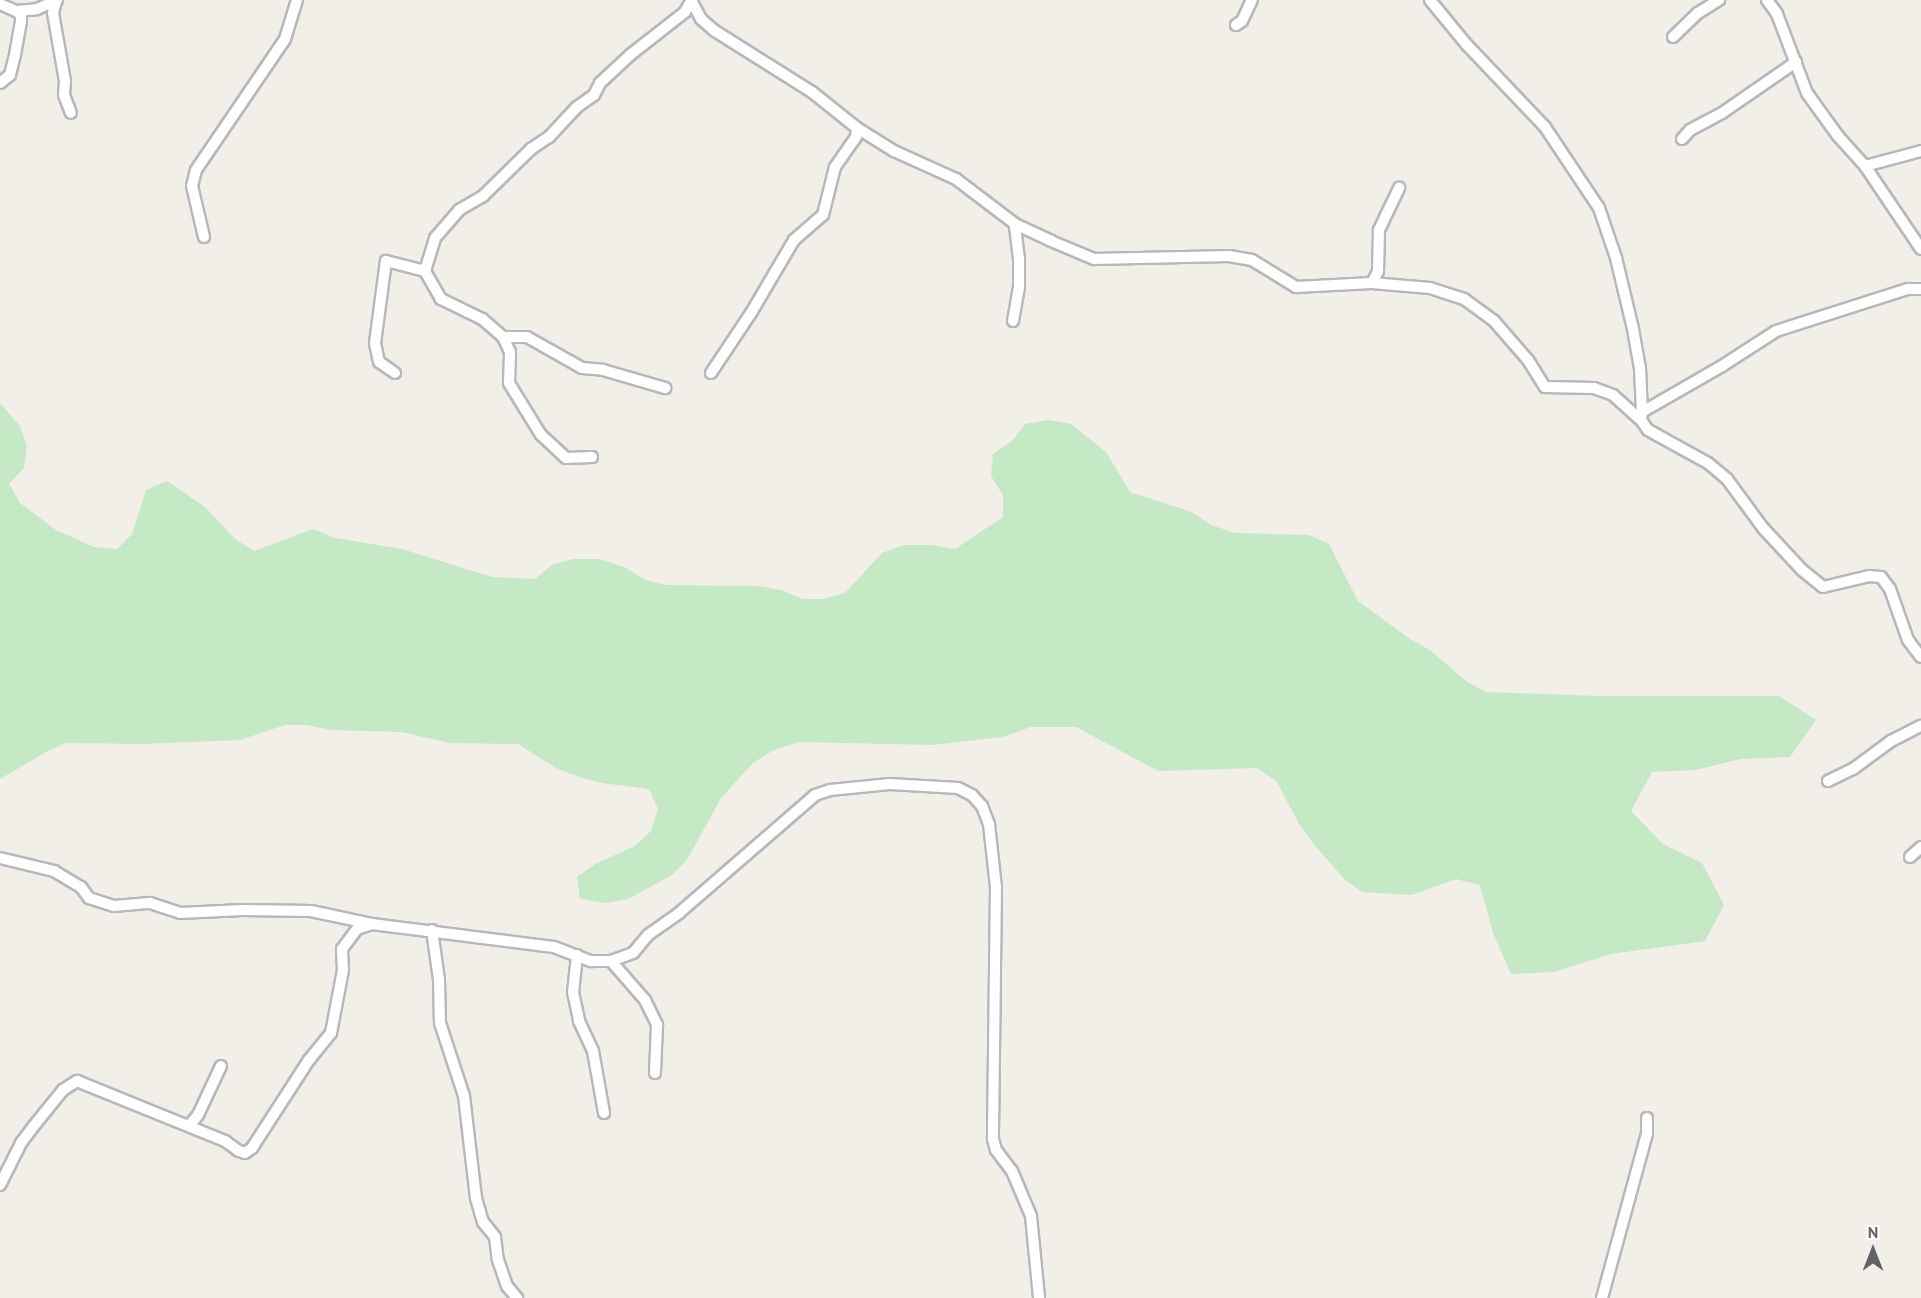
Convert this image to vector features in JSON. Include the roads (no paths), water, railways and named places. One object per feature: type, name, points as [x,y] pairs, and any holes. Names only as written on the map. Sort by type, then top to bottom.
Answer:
[{"type":"street","points":[[16,11],[37,9],[56,0]]},
{"type":"street","points":[[56,0],[53,14],[65,81],[63,95],[71,113]]},
{"type":"street","points":[[204,237],[192,186],[196,170],[285,39],[297,0]]},
{"type":"street","points":[[691,0],[701,19],[715,32],[812,92],[857,128],[894,151],[956,179],[1015,224],[1094,259],[1229,256],[1252,260],[1296,287],[1372,283],[1430,288],[1464,299],[1494,321],[1528,360],[1545,387],[1594,388],[1613,395],[1641,416]]},
{"type":"street","points":[[425,271],[435,238],[459,210],[483,196],[531,149],[549,137],[577,107],[594,95],[600,83],[630,55],[686,12],[691,0]]},
{"type":"street","points":[[1236,25],[1242,21],[1252,0]]},
{"type":"street","points":[[1430,0],[1467,45],[1545,127],[1599,208],[1616,258],[1633,329],[1640,368],[1641,416],[1648,430],[1708,463],[1727,479],[1763,528],[1802,570],[1823,587],[1869,576],[1881,577],[1890,589],[1908,640],[1921,657]]},
{"type":"street","points":[[1673,37],[1698,14],[1719,0]]},
{"type":"street","points":[[1767,0],[1777,14],[1807,93],[1838,136],[1865,166],[1921,249]]},
{"type":"street","points":[[0,3],[21,15],[10,75],[0,83]]},
{"type":"street","points":[[1682,139],[1690,130],[1722,113],[1796,63]]},
{"type":"street","points":[[711,373],[794,240],[823,215],[835,167],[856,137],[857,128]]},
{"type":"street","points":[[1865,166],[1921,151]]},
{"type":"street","points":[[1372,283],[1378,271],[1379,230],[1400,188]]},
{"type":"street","points":[[1013,321],[1019,287],[1015,224]]},
{"type":"street","points":[[395,373],[379,362],[375,343],[386,261],[425,271],[441,299],[482,319],[504,337],[510,352],[509,383],[541,435],[566,458],[592,457]]},
{"type":"street","points":[[1641,416],[1776,331],[1908,289],[1921,289]]},
{"type":"street","points":[[504,337],[527,337],[582,368],[603,370],[665,388]]},
{"type":"street","points":[[1828,780],[1853,769],[1891,741],[1921,726]]},
{"type":"street","points":[[0,858],[54,872],[81,888],[89,898],[114,906],[150,903],[180,913],[243,910],[311,911],[372,924],[554,947],[591,961],[611,962],[633,952],[648,935],[679,913],[815,795],[830,790],[890,784],[958,788],[972,795],[982,806],[989,824],[996,887],[993,1139],[996,1150],[1012,1171],[1031,1216],[1039,1298]]},
{"type":"street","points":[[1910,857],[1921,847]]},
{"type":"street","points":[[0,1185],[33,1127],[63,1090],[77,1081],[111,1092],[225,1141],[246,1153],[252,1148],[309,1060],[332,1033],[343,970],[342,949],[357,929],[372,924]]},
{"type":"street","points":[[432,930],[439,980],[440,1023],[464,1096],[476,1198],[483,1222],[495,1237],[498,1260],[507,1286],[518,1298]]},
{"type":"street","points":[[577,955],[573,992],[579,1021],[593,1051],[603,1113]]},
{"type":"street","points":[[611,962],[645,1000],[657,1025],[655,1073]]},
{"type":"street","points":[[189,1126],[198,1115],[221,1066]]},
{"type":"street","points":[[1602,1298],[1647,1133],[1647,1118]]}]
